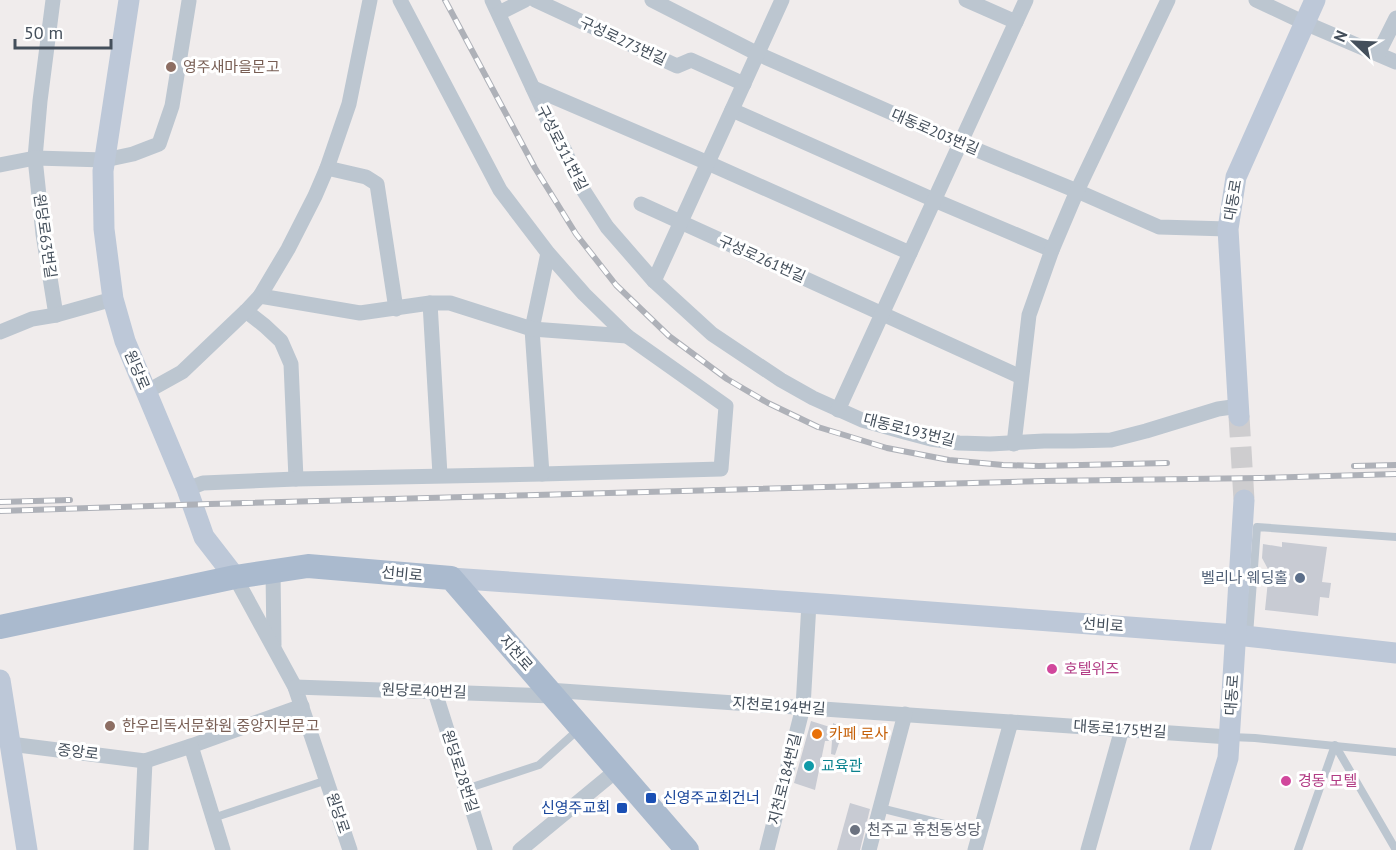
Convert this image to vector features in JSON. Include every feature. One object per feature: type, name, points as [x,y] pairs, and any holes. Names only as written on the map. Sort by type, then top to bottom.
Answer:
[{"type":"main road","name":"원당로","points":[[129,0],[103,171],[104,229],[113,299],[125,341],[187,489],[204,537],[235,577]]},
{"type":"main road","name":"대동로","points":[[1239,411],[1228,229],[1236,177],[1315,0]]},
{"type":"main road","name":"대동로","points":[[1200,850],[1228,758],[1242,636],[1244,500]]},
{"type":"main road","name":"선비로","points":[[0,627],[235,577],[308,566],[1242,636],[1396,653]]},
{"type":"main road","name":"지천로","points":[[451,578],[617,770],[690,848]]},
{"type":"main road","points":[[0,680],[27,850]]},
{"type":"street","name":"원당로63번길","points":[[53,0],[35,158],[43,234],[56,315]]},
{"type":"street","points":[[0,165],[35,158],[105,160],[133,154],[159,144],[172,106],[190,0]]},
{"type":"street","points":[[146,392],[182,372],[246,311],[260,296],[288,249],[327,168],[349,104],[370,0]]},
{"type":"street","points":[[187,489],[203,483],[296,479],[721,469],[726,406],[627,336],[584,294],[548,253],[500,190],[400,0]]},
{"type":"street","points":[[495,7],[525,0]]},
{"type":"street","name":"구성로273번길","points":[[535,0],[677,66],[692,60],[744,84]]},
{"type":"street","name":"대동로203번길","points":[[652,0],[758,54],[1159,227],[1228,229]]},
{"type":"street","points":[[654,282],[782,0]]},
{"type":"street","points":[[966,0],[1016,22]]},
{"type":"street","points":[[838,410],[1026,0]]},
{"type":"street","points":[[1014,444],[1029,315],[1052,250],[1077,191],[1168,0]]},
{"type":"street","points":[[1256,0],[1396,62]]},
{"type":"street","name":"구성로311번길","points":[[495,7],[583,191],[607,227],[654,282]]},
{"type":"street","points":[[1378,54],[1396,18]]},
{"type":"street","points":[[533,88],[910,253]]},
{"type":"street","points":[[732,110],[1052,250]]},
{"type":"street","points":[[327,168],[366,177],[377,184],[396,309]]},
{"type":"street","name":"구성로261번길","points":[[641,204],[1021,377]]},
{"type":"street","points":[[542,474],[532,329],[548,253]]},
{"type":"street","name":"대동로193번길","points":[[654,282],[712,334],[781,380],[862,420],[930,439],[959,443],[1014,444],[1111,440],[1218,409],[1239,411]]},
{"type":"street","points":[[260,296],[360,313],[430,303],[450,303],[532,329],[627,336]]},
{"type":"street","points":[[0,332],[32,319],[56,315],[113,299]]},
{"type":"street","points":[[430,303],[440,475]]},
{"type":"street","points":[[246,311],[281,341],[291,364],[296,479]]},
{"type":"street","points":[[273,571],[274,648]]},
{"type":"street","name":"원당로","points":[[235,577],[295,687],[327,780],[347,848]]},
{"type":"street","points":[[803,708],[809,603]]},
{"type":"street","name":"원당로40번길","points":[[295,687],[550,693]]},
{"type":"street","name":"원당로28번길","points":[[435,692],[485,850]]},
{"type":"street","name":"지천로194번길","points":[[550,693],[1011,722]]},
{"type":"street","points":[[141,850],[145,761],[302,706]]},
{"type":"street","name":"지천로184번길","points":[[767,850],[803,708]]},
{"type":"street","points":[[868,850],[905,714]]},
{"type":"street","points":[[975,850],[1011,722]]},
{"type":"street","name":"대동로175번길","points":[[1011,722],[1229,737]]},
{"type":"street","points":[[1088,850],[1122,729]]},
{"type":"street","name":"중앙로","points":[[10,744],[145,761]]},
{"type":"street","points":[[191,746],[223,850]]},
{"type":"street","points":[[520,850],[617,770]]},
{"type":"lane","points":[[1242,636],[1257,527],[1396,537]]},
{"type":"lane","points":[[466,789],[539,765],[580,727]]},
{"type":"lane","points":[[1229,737],[1396,752]]},
{"type":"lane","points":[[1298,850],[1335,745]]},
{"type":"lane","points":[[1335,745],[1396,850]]},
{"type":"lane","name":"원당로","points":[[213,818],[327,780]]},
{"type":"lane","points":[[880,808],[980,833]]},
{"type":"building","name":"벨리나 웨딩홀","points":[[1282,542],[1327,547],[1322,582],[1331,583],[1329,598],[1320,597],[1318,616],[1265,610],[1269,571],[1262,558],[1263,544],[1282,547]]},
{"type":"building","name":"교육관","points":[[811,721],[833,728],[833,723],[844,728],[835,755],[831,754],[832,741],[825,741],[815,790],[794,783]]},
{"type":"building","name":"천주교 휴천동성당","points":[[850,803],[870,809],[860,850],[837,850]]},
{"type":"tunnel","points":[[1239,416],[1244,500]]},
{"type":"railway","points":[[445,0],[535,168],[576,234],[616,285],[669,336],[727,379],[768,403],[818,427],[887,448],[949,460],[1039,466],[1167,463]]},
{"type":"railway","points":[[1354,466],[1396,465]]},
{"type":"railway","points":[[0,511],[1045,481],[1396,474]]},
{"type":"railway","points":[[0,502],[70,500]]},
{"type":"place","name":"영주새마을문고","points":[[171,67]]},
{"type":"place","name":"벨리나 웨딩홀","points":[[1300,578]]},
{"type":"place","name":"호텔위즈","points":[[1052,669]]},
{"type":"place","name":"한우리독서문화원 중앙지부문고","points":[[110,726]]},
{"type":"place","name":"카페 로사","points":[[817,734]]},
{"type":"place","name":"교육관","points":[[809,766]]},
{"type":"place","name":"경동 모텔","points":[[1286,781]]},
{"type":"place","name":"신영주교회건너","points":[[651,798]]},
{"type":"place","name":"신영주교회","points":[[622,808]]},
{"type":"place","name":"천주교 휴천동성당","points":[[855,830]]}]
